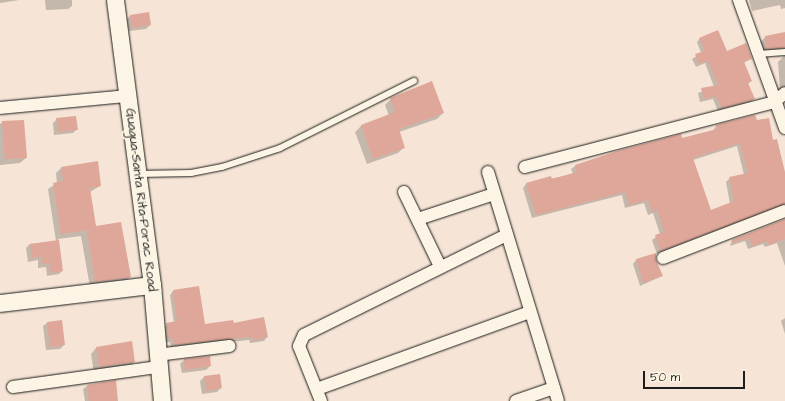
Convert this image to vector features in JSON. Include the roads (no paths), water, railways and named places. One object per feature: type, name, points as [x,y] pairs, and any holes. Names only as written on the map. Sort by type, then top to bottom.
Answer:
[{"type":"main road","name":"Guagua-Santa Rita-Porac Road","points":[[115,0],[152,285],[157,361],[162,401]]},
{"type":"main road","points":[[0,304],[152,285]]},
{"type":"street","points":[[739,0],[774,102],[785,128]]},
{"type":"street","points":[[524,167],[774,102],[785,93]]},
{"type":"street","points":[[0,108],[128,96]]},
{"type":"street","points":[[488,172],[506,235],[558,401]]},
{"type":"street","points":[[404,192],[440,266]]},
{"type":"street","points":[[418,219],[494,194]]},
{"type":"street","points":[[663,258],[785,211]]},
{"type":"street","points":[[321,401],[298,346],[304,334],[440,266],[506,235]]},
{"type":"street","points":[[317,389],[530,312]]},
{"type":"street","points":[[13,387],[157,361],[229,346]]},
{"type":"street","points":[[516,401],[554,388]]},
{"type":"lane","points":[[758,54],[785,52]]},
{"type":"lane","points":[[137,174],[191,173],[222,167],[280,148],[414,81]]}]
